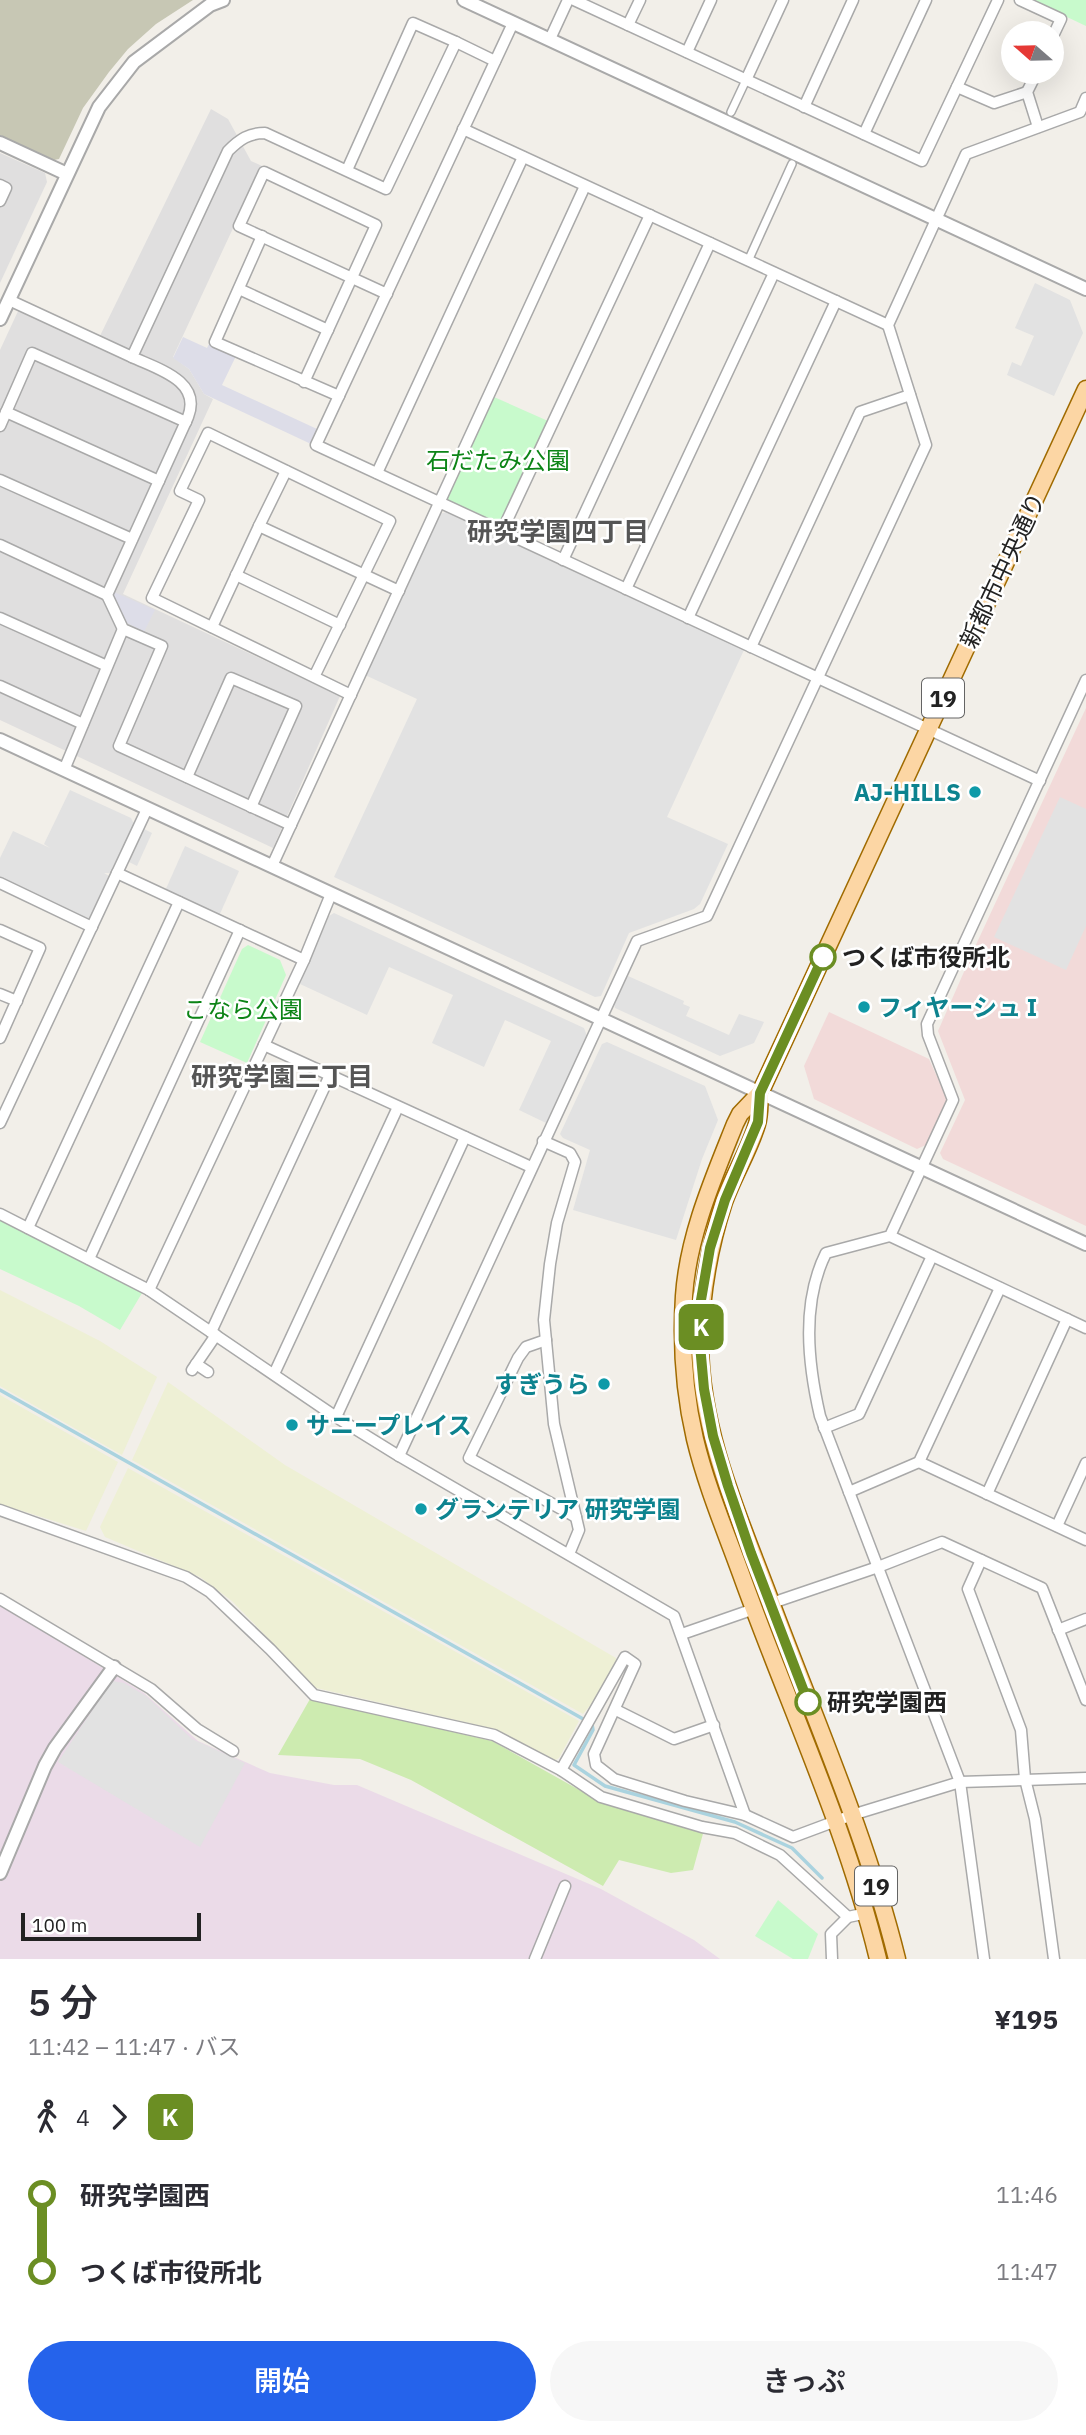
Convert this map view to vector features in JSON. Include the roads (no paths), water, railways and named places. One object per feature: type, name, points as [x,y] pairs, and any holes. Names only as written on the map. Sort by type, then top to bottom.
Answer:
[{"type":"main road","name":"新都市中央通り","points":[[878,1959],[867,1913],[835,1821],[754,1609],[695,1439],[686,1390],[682,1344],[684,1293],[709,1187],[740,1114],[760,1093],[1086,389]]},
{"type":"main road","name":"新都市中央通り","points":[[760,1093],[758,1122],[725,1200],[710,1248],[701,1300],[700,1345],[704,1389],[713,1436],[751,1553],[852,1815],[887,1918],[897,1959]]},
{"type":"street","points":[[0,318],[99,107],[134,62],[210,5],[223,0]]},
{"type":"street","points":[[464,0],[1086,289]]},
{"type":"street","points":[[550,39],[568,0]]},
{"type":"street","points":[[574,0],[922,162],[998,0]]},
{"type":"street","points":[[628,25],[639,0]]},
{"type":"street","points":[[687,52],[711,0]]},
{"type":"street","points":[[731,112],[783,0]]},
{"type":"street","points":[[804,107],[853,0]]},
{"type":"street","points":[[864,134],[926,0]]},
{"type":"street","points":[[1020,0],[1061,19],[1060,21]]},
{"type":"street","points":[[347,170],[413,23],[495,61]]},
{"type":"street","points":[[513,23],[316,445],[1040,781]]},
{"type":"street","points":[[132,357],[229,150],[240,139],[256,133],[265,133],[386,189],[456,42]]},
{"type":"street","points":[[1031,84],[1027,92],[1038,127]]},
{"type":"street","points":[[957,87],[994,103],[1027,92]]},
{"type":"street","points":[[399,1456],[637,941],[707,916],[926,445],[888,325],[966,155],[1080,112],[1086,98]]},
{"type":"street","points":[[463,129],[888,325]]},
{"type":"street","points":[[0,144],[67,174]]},
{"type":"street","points":[[377,473],[523,157]]},
{"type":"street","points":[[748,261],[792,164]]},
{"type":"street","points":[[304,382],[351,278],[376,225],[264,172],[239,226],[262,236],[351,278],[387,294]]},
{"type":"street","points":[[0,185],[6,188],[0,201]]},
{"type":"street","points":[[272,866],[585,186]]},
{"type":"street","points":[[502,531],[650,215]]},
{"type":"street","points":[[262,236],[215,342],[339,397]]},
{"type":"street","points":[[563,560],[710,243]]},
{"type":"street","points":[[626,589],[774,273]]},
{"type":"street","points":[[239,289],[328,330]]},
{"type":"street","points":[[9,300],[172,376],[184,385],[191,403],[186,422],[107,594]]},
{"type":"street","points":[[688,618],[836,301]]},
{"type":"street","points":[[0,426],[32,353],[186,422]]},
{"type":"street","points":[[751,647],[860,412],[910,395]]},
{"type":"street","points":[[6,412],[159,481]]},
{"type":"street","points":[[314,677],[390,521],[208,433],[180,491],[199,500],[152,598],[212,627],[314,677],[351,695]]},
{"type":"street","points":[[212,627],[286,471]]},
{"type":"street","points":[[0,481],[132,540]]},
{"type":"street","points":[[259,526],[399,591]]},
{"type":"street","points":[[0,545],[107,594],[123,629],[162,646],[119,746],[290,825]]},
{"type":"street","points":[[236,575],[340,625]]},
{"type":"street","points":[[0,618],[107,666]]},
{"type":"street","points":[[64,769],[123,629]]},
{"type":"street","points":[[187,777],[231,678],[296,706],[251,807]]},
{"type":"street","points":[[890,1237],[953,1100],[928,1035],[927,1024],[1086,680]]},
{"type":"street","points":[[0,686],[83,724]]},
{"type":"street","points":[[0,740],[1086,1244]]},
{"type":"street","points":[[0,1124],[147,809]]},
{"type":"street","points":[[117,873],[304,960]]},
{"type":"street","points":[[0,883],[92,927]]},
{"type":"street","points":[[149,1290],[304,960],[331,894]]},
{"type":"street","points":[[27,1228],[178,901]]},
{"type":"street","points":[[0,930],[40,948],[0,1038]]},
{"type":"street","points":[[89,1259],[240,930]]},
{"type":"street","points":[[0,993],[17,1001]]},
{"type":"street","points":[[264,1045],[531,1167]]},
{"type":"street","points":[[208,1372],[194,1367],[214,1334],[330,1075]]},
{"type":"street","points":[[274,1374],[398,1107]]},
{"type":"street","points":[[336,1417],[465,1137]]},
{"type":"street","points":[[543,1141],[570,1153],[575,1162],[557,1223],[544,1320],[554,1424],[579,1530],[569,1554]]},
{"type":"street","points":[[0,1214],[149,1290],[336,1417],[674,1616],[746,1815]]},
{"type":"street","points":[[984,1959],[960,1782],[824,1428],[813,1385],[808,1339],[813,1301],[826,1253],[890,1237],[1086,1328]]},
{"type":"street","points":[[824,1428],[859,1415],[932,1256]]},
{"type":"street","points":[[849,1492],[919,1462],[1000,1288]]},
{"type":"street","points":[[987,1494],[1068,1320]]},
{"type":"street","points":[[546,1340],[526,1347],[518,1358],[469,1458],[576,1517]]},
{"type":"street","points":[[919,1462],[1086,1540]]},
{"type":"street","points":[[1056,1526],[1086,1462]]},
{"type":"street","points":[[0,1510],[186,1577],[210,1592],[270,1649],[313,1695],[494,1735],[561,1770],[601,1797],[702,1827],[734,1833],[780,1855],[848,1917]]},
{"type":"street","points":[[772,1603],[942,1542],[1042,1588],[1086,1700]]},
{"type":"street","points":[[982,1560],[968,1589],[1021,1730],[1024,1779],[1035,1819],[1054,1959]]},
{"type":"street","points":[[0,1599],[152,1689],[197,1729],[233,1751]]},
{"type":"street","points":[[681,1634],[754,1609]]},
{"type":"street","points":[[1059,1630],[1086,1619]]},
{"type":"street","points":[[561,1770],[625,1657],[635,1664],[594,1754],[596,1765],[614,1779],[685,1801],[746,1815],[793,1837],[852,1815],[960,1782],[1086,1778]]},
{"type":"street","points":[[0,1873],[50,1757],[114,1667]]},
{"type":"street","points":[[615,1710],[674,1739],[714,1725]]},
{"type":"street","points":[[535,1959],[565,1886]]},
{"type":"street","points":[[832,1959],[831,1934],[848,1917],[867,1913]]},
{"type":"waterway","points":[[0,1390],[592,1724],[593,1730],[574,1765],[605,1786],[735,1822],[792,1848],[822,1878]]},
{"type":"place","name":"AJ-HILLS","points":[[975,792]]},
{"type":"place","name":"つくば市役所北","points":[[823,957]]},
{"type":"place","name":"フィヤーシュ I","points":[[864,1007]]},
{"type":"place","name":"すぎうら","points":[[604,1384]]},
{"type":"place","name":"サニープレイス","points":[[292,1425]]},
{"type":"place","name":"グランテリア 研究学園","points":[[421,1509]]},
{"type":"place","name":"研究学園西","points":[[808,1702]]},
{"type":"district","name":"研究学園四丁目","points":[[558,531]]},
{"type":"district","name":"研究学園三丁目","points":[[282,1076]]},
{"type":"park label","name":"石だたみ公園","points":[[498,460]]},
{"type":"park label","name":"こなら公園","points":[[243,1009]]}]
